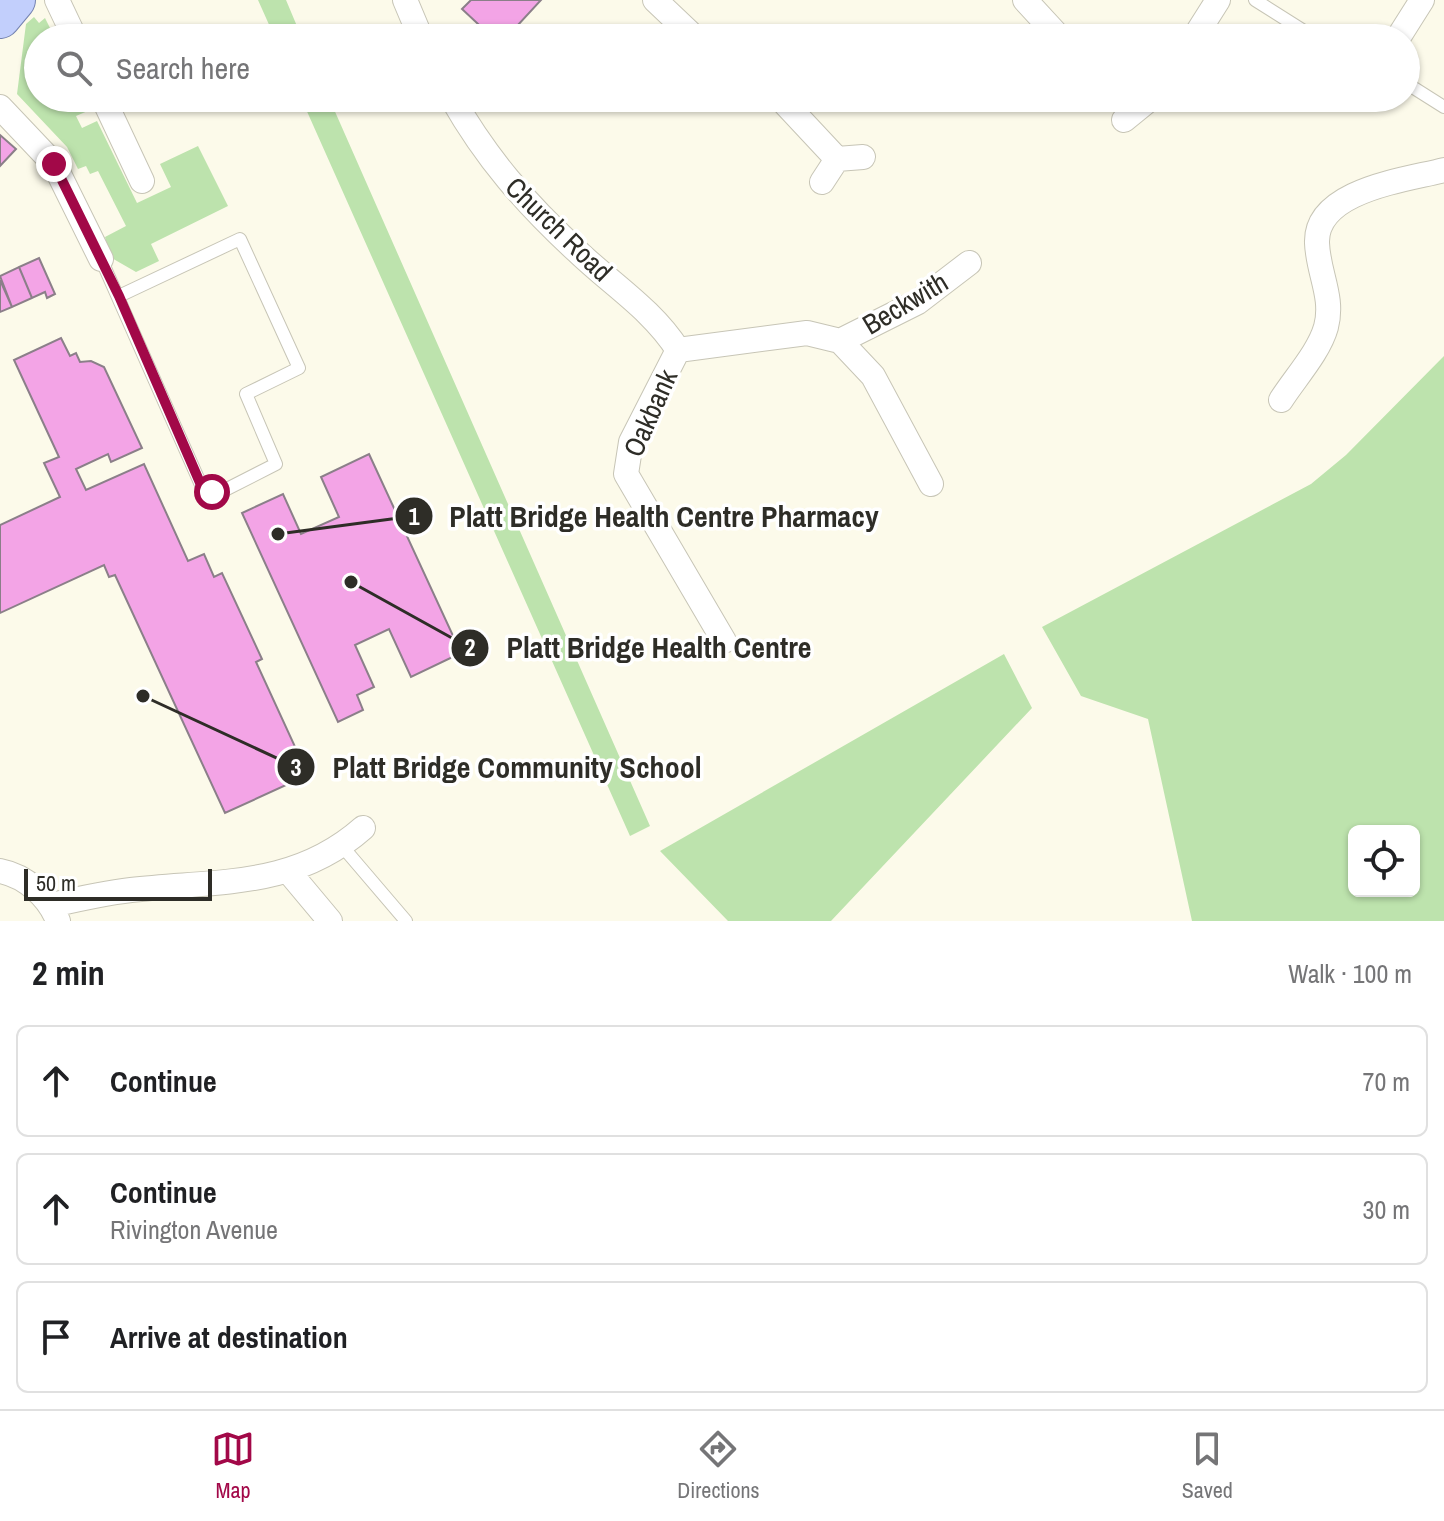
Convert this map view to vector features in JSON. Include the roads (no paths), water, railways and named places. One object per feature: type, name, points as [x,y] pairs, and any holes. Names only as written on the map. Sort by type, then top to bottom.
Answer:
[{"type":"main road","points":[[0,18],[15,0]]},
{"type":"street","points":[[57,0],[68,24]]},
{"type":"street","points":[[405,0],[415,24]]},
{"type":"street","points":[[1025,0],[1047,24]]},
{"type":"street","points":[[1203,24],[1218,0]]},
{"type":"street","points":[[1407,24],[1422,0]]},
{"type":"street","points":[[658,1],[681,24]]},
{"type":"street","points":[[0,107],[54,164],[101,259]]},
{"type":"street","points":[[110,112],[142,181]]},
{"type":"street","name":"Church Road","points":[[461,112],[507,182],[578,252],[662,324],[678,350]]},
{"type":"street","points":[[793,112],[837,159]]},
{"type":"street","points":[[1124,120],[1134,112]]},
{"type":"street","points":[[837,159],[863,157]]},
{"type":"street","points":[[822,182],[837,159]]},
{"type":"street","points":[[1281,400],[1326,330],[1330,303],[1317,243],[1320,223],[1351,194],[1444,170]]},
{"type":"street","name":"Beckwith","points":[[840,341],[918,302],[969,263]]},
{"type":"street","points":[[678,350],[807,333],[840,341],[873,376],[931,484]]},
{"type":"street","name":"Oakbank","points":[[678,350],[631,442],[626,474],[724,641]]},
{"type":"street","points":[[0,871],[33,887],[55,913],[129,890],[211,884],[289,872],[342,846],[363,828]]},
{"type":"street","points":[[289,872],[330,921]]},
{"type":"lane","points":[[1255,0],[1293,24]]},
{"type":"lane","points":[[1420,92],[1444,107]]},
{"type":"lane","points":[[101,259],[201,485],[212,492],[221,492],[276,464],[246,394],[299,368],[240,239],[119,296]]},
{"type":"lane","points":[[342,846],[406,921]]},
{"type":"place","name":"Platt Bridge Health Centre Pharmacy","points":[[278,534]]},
{"type":"place","name":"Platt Bridge Health Centre","points":[[351,582]]},
{"type":"place","name":"Platt Bridge Community School","points":[[143,696]]}]
